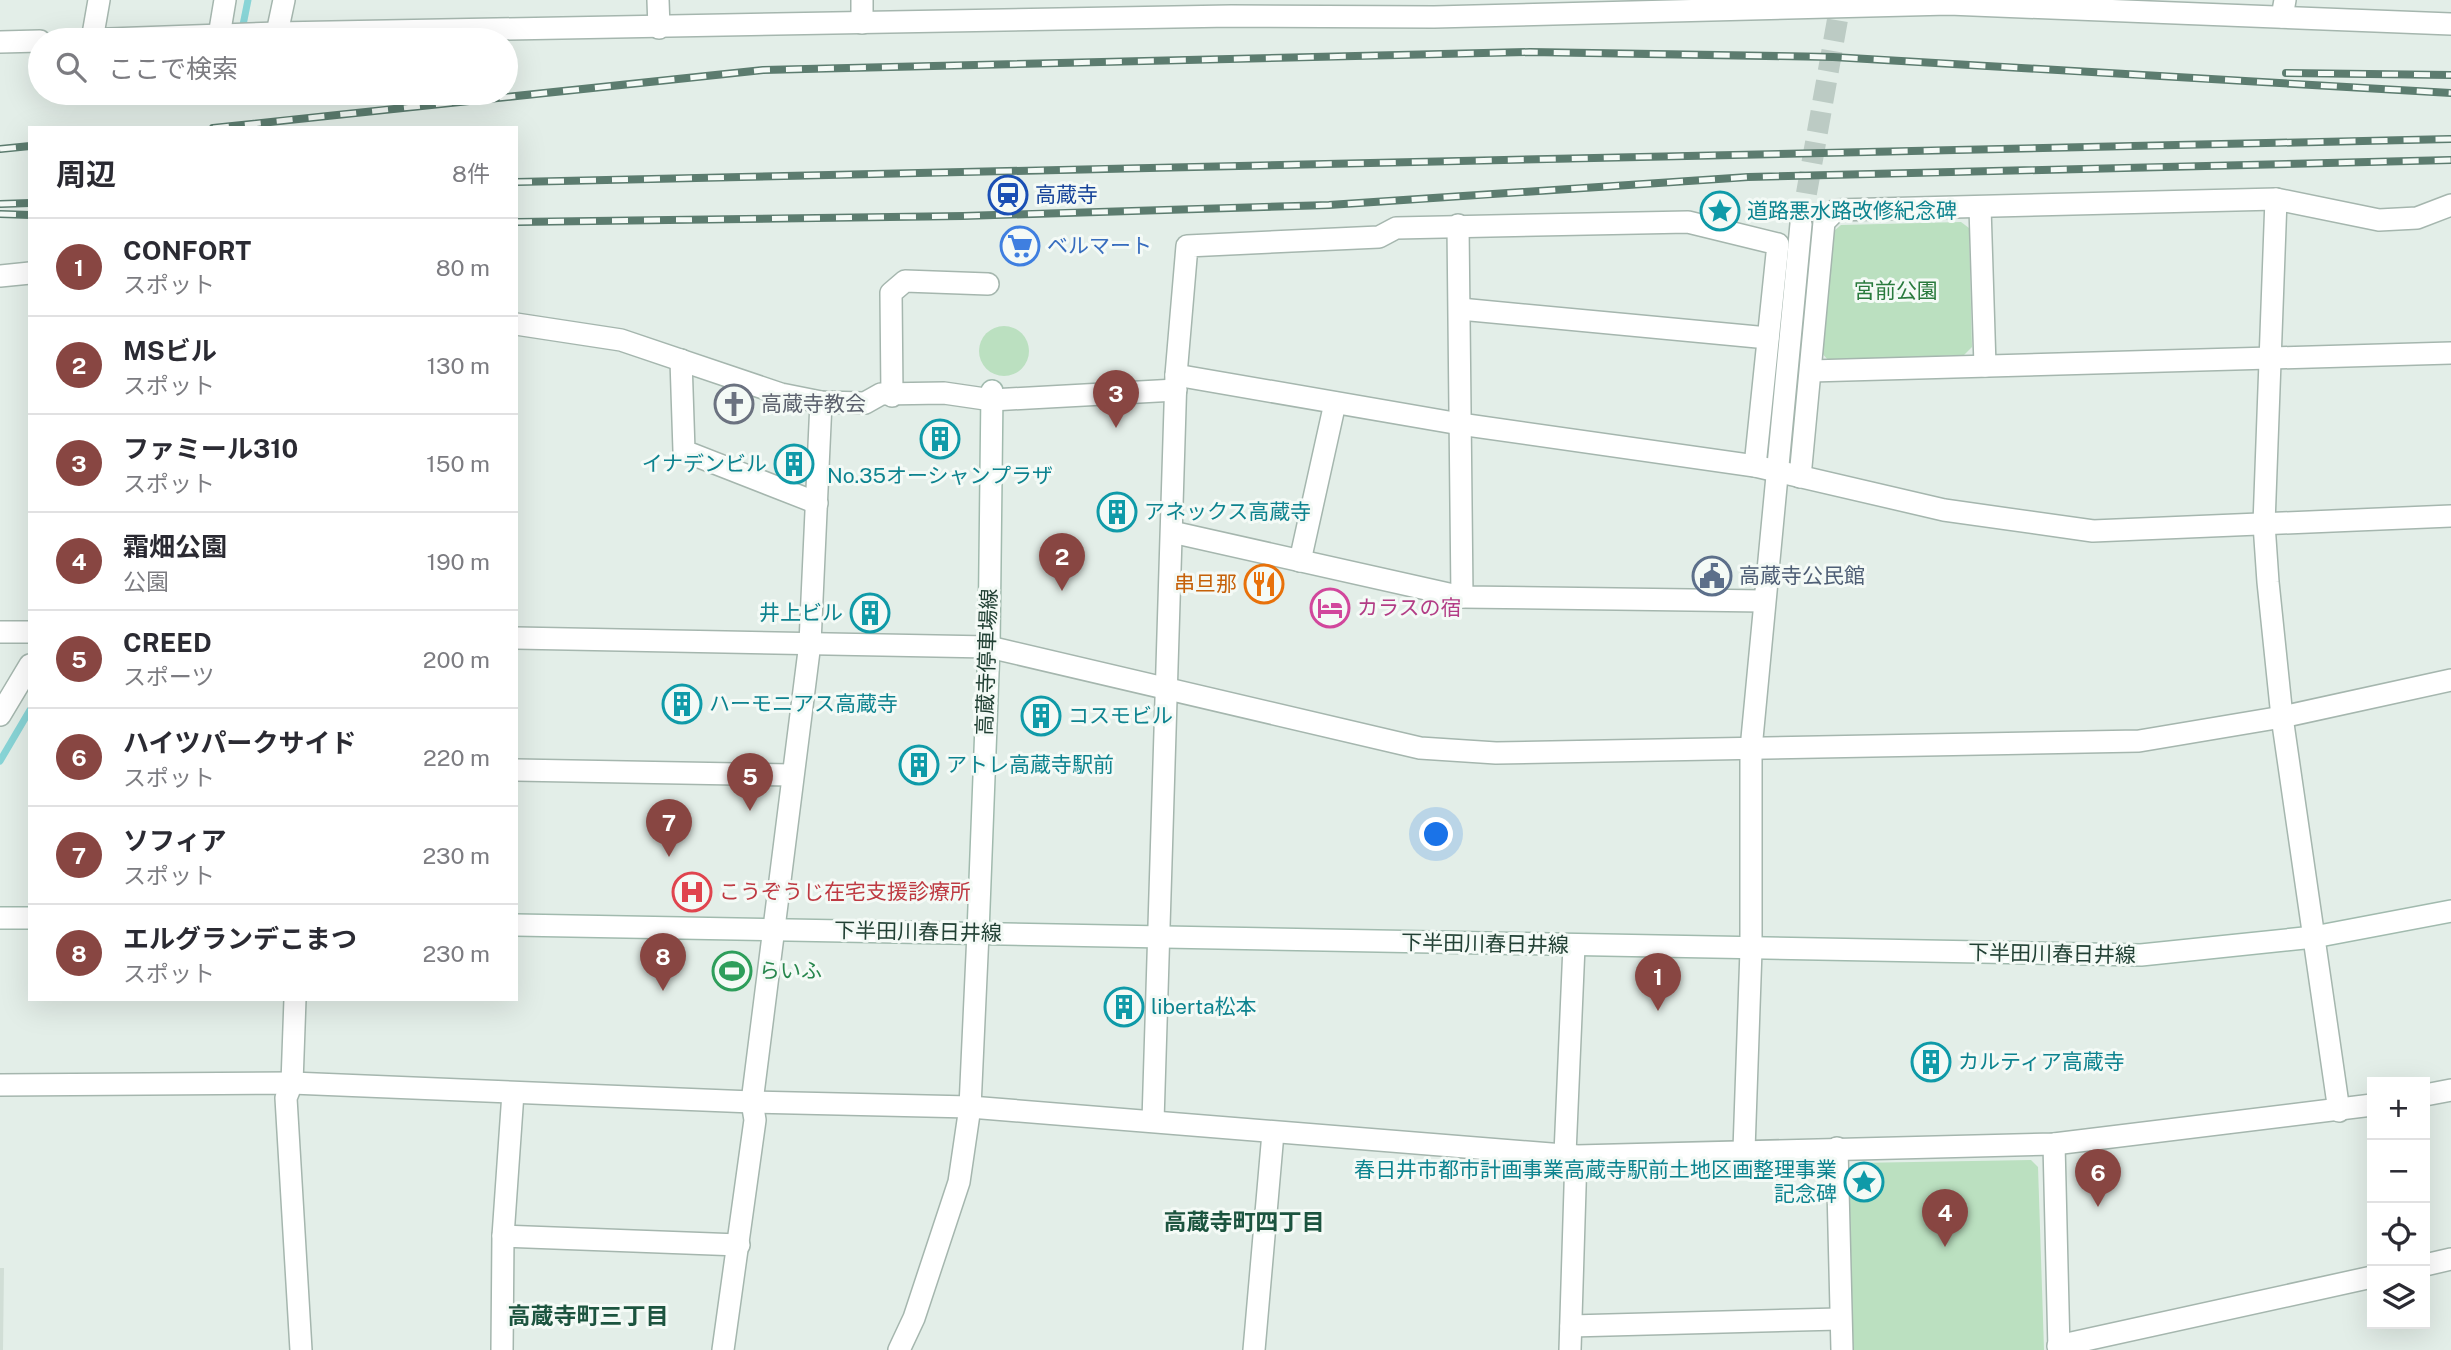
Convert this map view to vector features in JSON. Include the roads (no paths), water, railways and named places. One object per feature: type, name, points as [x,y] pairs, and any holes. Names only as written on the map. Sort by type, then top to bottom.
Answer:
[{"type":"street","points":[[94,28],[99,0]]},
{"type":"street","points":[[223,28],[225,0]]},
{"type":"street","points":[[278,28],[284,0]]},
{"type":"street","points":[[658,0],[659,28]]},
{"type":"street","points":[[862,0],[862,23]]},
{"type":"street","points":[[518,30],[862,23],[1231,8],[1949,2],[2284,8],[2451,24]]},
{"type":"street","points":[[0,41],[28,41]]},
{"type":"street","points":[[1800,477],[1824,222],[1836,210],[2276,200],[2379,220],[2417,218],[2451,205]]},
{"type":"street","points":[[2276,200],[2264,524],[2282,717],[2339,1111]]},
{"type":"street","points":[[1980,207],[1985,366]]},
{"type":"street","points":[[1153,1121],[1176,382],[1188,246],[1379,237],[1396,228],[1458,225],[1688,222],[1778,244],[1768,338],[1765,601],[1751,749],[1751,950],[1744,1150]]},
{"type":"street","points":[[1765,468],[1801,224]]},
{"type":"street","points":[[1458,225],[1462,597]]},
{"type":"street","points":[[0,276],[28,273]]},
{"type":"street","points":[[892,396],[891,293],[905,281],[988,284]]},
{"type":"street","points":[[1460,309],[1768,338]]},
{"type":"street","points":[[518,324],[621,340],[781,394],[821,402],[865,403],[881,394],[992,395],[1176,382],[1335,403],[1765,468],[1944,510],[2093,531],[2451,516]]},
{"type":"street","points":[[1811,371],[2451,353]]},
{"type":"street","points":[[681,360],[684,451],[817,503]]},
{"type":"street","name":"高蔵寺停車場線","points":[[899,1350],[914,1318],[959,1182],[970,1107],[989,647],[992,395]]},
{"type":"street","points":[[723,1350],[755,1120],[752,1102],[810,643],[821,402]]},
{"type":"street","points":[[1300,561],[1335,403]]},
{"type":"street","points":[[1172,532],[1462,597],[1765,601]]},
{"type":"street","points":[[0,632],[28,632]]},
{"type":"street","points":[[518,638],[989,647],[1420,748],[1496,752],[2138,741],[2282,717],[2451,680]]},
{"type":"street","points":[[0,715],[28,668]]},
{"type":"street","points":[[518,770],[792,775]]},
{"type":"street","name":"下半田川春日井線","points":[[518,925],[1751,950],[2141,955],[2314,937],[2451,911]]},
{"type":"street","points":[[0,918],[28,918]]},
{"type":"street","points":[[1570,1350],[1574,946]]},
{"type":"street","points":[[295,1001],[292,1083],[286,1098],[301,1350]]},
{"type":"street","points":[[0,1085],[292,1083],[752,1102],[970,1107],[1570,1155],[2054,1144],[2367,1106]]},
{"type":"street","points":[[2430,1094],[2451,1090]]},
{"type":"street","points":[[502,1350],[503,1236],[513,1093]]},
{"type":"street","points":[[1254,1350],[1273,1133]]},
{"type":"street","points":[[2054,1144],[2058,1348],[2367,1278]]},
{"type":"street","points":[[1837,1148],[1839,1319],[1842,1350]]},
{"type":"street","points":[[503,1236],[739,1245]]},
{"type":"street","points":[[2430,1264],[2451,1259]]},
{"type":"street","points":[[1571,1326],[1839,1319]]},
{"type":"waterway","points":[[242,28],[248,0]]},
{"type":"waterway","points":[[0,761],[28,713]]},
{"type":"tunnel","points":[[1801,224],[1841,0]]},
{"type":"railway","points":[[518,96],[763,70],[1530,52],[1833,57],[2451,93]]},
{"type":"railway","points":[[2286,73],[2451,75]]},
{"type":"railway","points":[[232,126],[431,105]]},
{"type":"railway","points":[[518,182],[2451,139]]},
{"type":"railway","points":[[0,149],[28,146]]},
{"type":"railway","points":[[518,222],[963,216],[1329,205],[1748,177],[2451,160]]},
{"type":"railway","points":[[0,204],[28,203]]},
{"type":"railway","points":[[0,214],[28,215]]},
{"type":"place","name":"高蔵寺","points":[[1008,195]]},
{"type":"place","name":"道路悪水路改修紀念碑","points":[[1720,211]]},
{"type":"place","name":"ベルマート","points":[[1020,246]]},
{"type":"place","name":"高蔵寺教会","points":[[734,404]]},
{"type":"place","name":"ファミール310","points":[[1116,428]]},
{"type":"place","name":"No.35オーシャンプラザ","points":[[940,439]]},
{"type":"place","name":"イナデンビル","points":[[794,464]]},
{"type":"place","name":"アネックス高蔵寺","points":[[1117,512]]},
{"type":"place","name":"高蔵寺公民館","points":[[1712,576]]},
{"type":"place","name":"串旦那","points":[[1264,584]]},
{"type":"place","name":"MSビル","points":[[1062,591]]},
{"type":"place","name":"カラスの宿","points":[[1330,608]]},
{"type":"place","name":"井上ビル","points":[[870,613]]},
{"type":"place","name":"ハーモニアス高蔵寺","points":[[682,704]]},
{"type":"place","name":"コスモビル","points":[[1041,716]]},
{"type":"place","name":"アトレ高蔵寺駅前","points":[[919,765]]},
{"type":"place","name":"CREED","points":[[750,811]]},
{"type":"place","name":"ソフィア","points":[[669,857]]},
{"type":"place","name":"こうぞうじ在宅支援診療所","points":[[692,892]]},
{"type":"place","name":"らいふ","points":[[732,971]]},
{"type":"place","name":"エルグランデこまつ","points":[[663,991]]},
{"type":"place","name":"liberta松本","points":[[1124,1007]]},
{"type":"place","name":"CONFORT","points":[[1658,1011]]},
{"type":"place","name":"カルティア高蔵寺","points":[[1931,1062]]},
{"type":"place","name":"春日井市都市計画事業高蔵寺駅前土地区画整理事業 記念碑","points":[[1864,1182]]},
{"type":"place","name":"ハイツパークサイド","points":[[2098,1207]]},
{"type":"place","name":"霜畑公園","points":[[1945,1247]]},
{"type":"district","name":"高蔵寺町四丁目","points":[[1244,1222]]},
{"type":"district","name":"高蔵寺町三丁目","points":[[588,1316]]},
{"type":"park label","name":"宮前公園","points":[[1896,291]]}]
